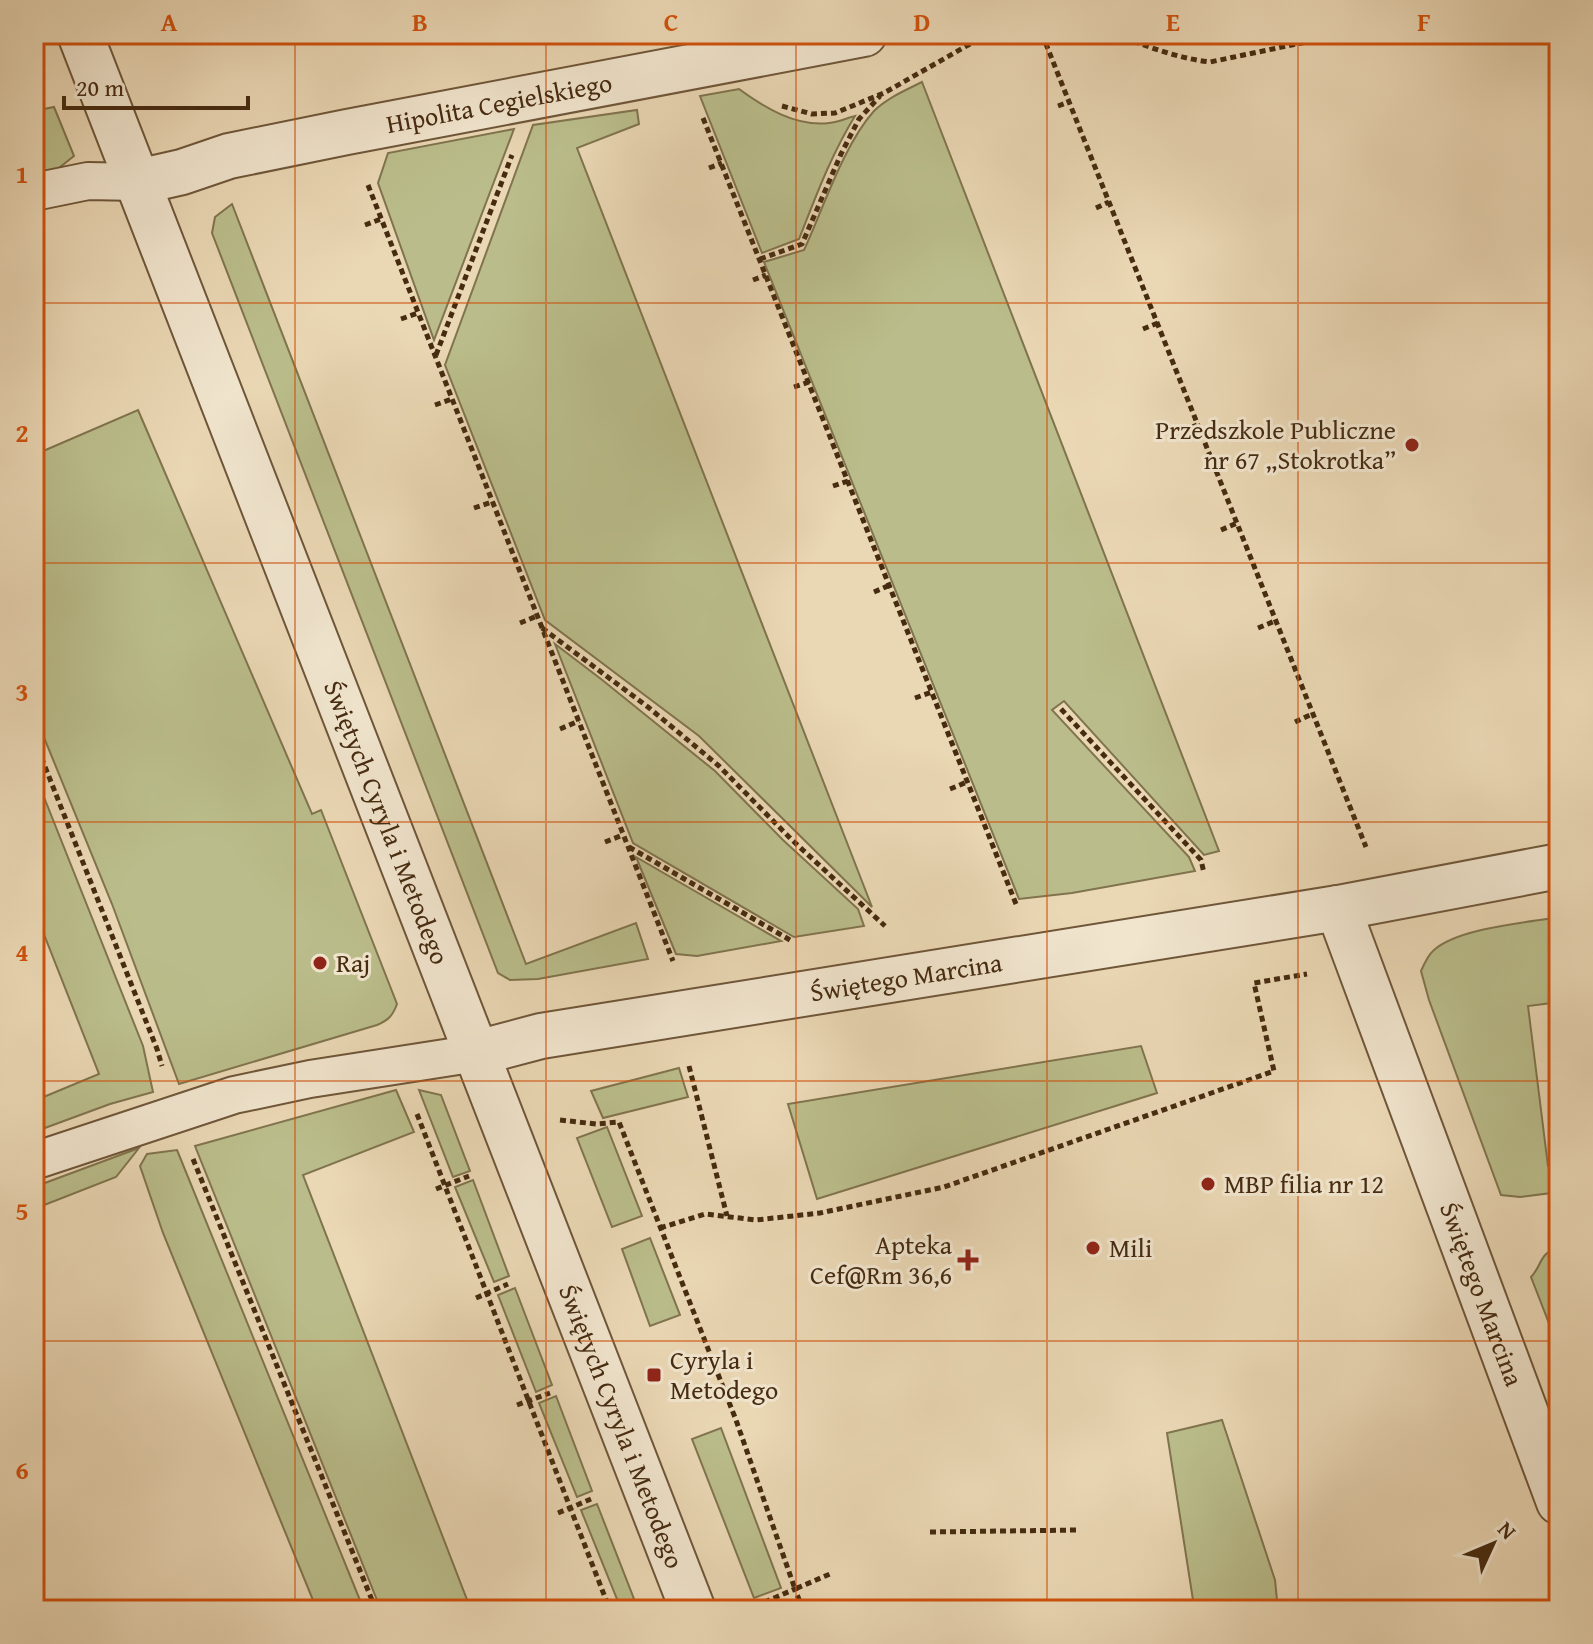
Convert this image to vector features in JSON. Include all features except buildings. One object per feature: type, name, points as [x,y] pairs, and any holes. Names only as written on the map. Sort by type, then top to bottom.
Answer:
[{"type":"street","name":"Świętych Cyryla i Metodego","points":[[80,34],[693,1610]]},
{"type":"street","name":"Hipolita Cegielskiego","points":[[138,182],[182,172],[229,156],[864,34]]},
{"type":"street","name":"Świętego Marcina","points":[[477,1053],[541,1036],[1338,908],[1559,866]]},
{"type":"street","name":"Świętego Marcina","points":[[1338,908],[1559,1502]]},
{"type":"lane","points":[[34,192],[88,181],[138,182]]},
{"type":"lane","points":[[34,1161],[234,1095],[310,1079],[477,1053]]},
{"type":"path","points":[[1042,34],[1369,855]]},
{"type":"path","points":[[1115,34],[1165,53],[1210,62],[1345,34]]},
{"type":"path","points":[[684,68],[1037,956]]},
{"type":"path","points":[[760,259],[802,244],[859,119],[884,93]]},
{"type":"path","points":[[435,356],[535,96]]},
{"type":"path","points":[[1058,106],[1069,102]]},
{"type":"path","points":[[347,132],[693,1012],[686,1055],[727,1216]]},
{"type":"path","points":[[709,168],[722,163]]},
{"type":"path","points":[[1096,208],[1109,202]]},
{"type":"path","points":[[365,225],[381,219]]},
{"type":"path","points":[[753,280],[766,275]]},
{"type":"path","points":[[401,319],[418,313]]},
{"type":"path","points":[[1143,329],[1158,323]]},
{"type":"path","points":[[794,387],[809,382]]},
{"type":"path","points":[[435,405],[452,399]]},
{"type":"path","points":[[1183,431],[1198,425]]},
{"type":"path","points":[[833,486],[848,481]]},
{"type":"path","points":[[474,508],[492,502]]},
{"type":"path","points":[[1221,530],[1237,523]]},
{"type":"path","points":[[874,592],[890,585]]},
{"type":"path","points":[[520,623],[537,616]]},
{"type":"path","points":[[1258,628],[1275,621]]},
{"type":"path","points":[[542,628],[648,707],[719,766],[791,839],[896,936]]},
{"type":"path","points":[[915,698],[932,692]]},
{"type":"path","points":[[1061,709],[1201,860]]},
{"type":"path","points":[[1295,722],[1313,714]]},
{"type":"path","points":[[560,729],[579,721]]},
{"type":"path","points":[[34,739],[157,1049],[175,1114],[376,1610]]},
{"type":"path","points":[[950,789],[967,782]]},
{"type":"path","points":[[605,842],[623,835]]},
{"type":"path","points":[[628,847],[791,941]]},
{"type":"path","points":[[660,1228],[705,1214],[756,1220],[820,1213],[944,1187],[1274,1071],[1254,983],[1308,974]]},
{"type":"path","points":[[415,1108],[610,1610]]},
{"type":"path","points":[[552,1118],[596,1124],[619,1122],[736,1420],[803,1610]]},
{"type":"path","points":[[436,1189],[476,1174]]},
{"type":"path","points":[[476,1298],[517,1280]]},
{"type":"path","points":[[517,1405],[560,1389]]},
{"type":"path","points":[[558,1513],[602,1495]]},
{"type":"path","points":[[930,1532],[1078,1530]]},
{"type":"path","points":[[745,1610],[830,1574]]},
{"type":"green space","points":[[922,82],[1219,851],[1204,855],[1064,701],[1052,710],[1189,857],[1195,871],[1072,893],[1019,899],[764,262],[804,250],[844,159],[863,125],[885,102]]},
{"type":"green space","points":[[739,89],[770,109],[805,122],[829,123],[855,116],[831,161],[799,239],[762,253],[700,96]]},
{"type":"green space","points":[[54,107],[74,156],[55,171],[34,179],[34,111]]},
{"type":"green space","points":[[637,110],[639,124],[577,148],[872,907],[699,736],[545,620],[445,365],[533,125]]},
{"type":"green space","points":[[514,129],[434,340],[378,183],[388,153]]},
{"type":"green space","points":[[232,204],[526,964],[636,923],[648,959],[538,979],[510,980],[498,973],[212,233],[215,217]]},
{"type":"green space","points":[[138,410],[312,814],[321,810],[397,1004],[390,1017],[377,1025],[179,1084],[112,904],[34,713],[34,455]]},
{"type":"green space","points":[[555,644],[715,771],[783,840],[858,909],[864,926],[794,937],[633,843]]},
{"type":"green space","points":[[34,772],[143,1046],[153,1092],[34,1132],[34,1101],[99,1074],[34,909]]},
{"type":"green space","points":[[636,857],[781,941],[697,956],[676,954]]},
{"type":"green space","points":[[1559,917],[1559,1002],[1528,1006],[1548,1166],[1559,1165],[1559,1192],[1520,1197],[1501,1195],[1421,971],[1434,950],[1459,936]]},
{"type":"green space","points":[[1141,1046],[1157,1093],[817,1199],[788,1104]]},
{"type":"green space","points":[[679,1068],[688,1097],[603,1118],[591,1091]]},
{"type":"green space","points":[[396,1090],[414,1132],[303,1175],[471,1610],[381,1610],[195,1146]]},
{"type":"green space","points":[[419,1090],[441,1095],[470,1171],[453,1177]]},
{"type":"green space","points":[[607,1127],[642,1216],[612,1227],[577,1138]]},
{"type":"green space","points":[[139,1148],[116,1177],[34,1209],[34,1187]]},
{"type":"green space","points":[[177,1150],[364,1610],[317,1610],[163,1233],[140,1166],[147,1154]]},
{"type":"green space","points":[[473,1180],[509,1276],[494,1282],[455,1187]]},
{"type":"green space","points":[[650,1238],[680,1315],[650,1326],[622,1249]]},
{"type":"green space","points":[[1559,1248],[1559,1349],[1531,1277],[1544,1256]]},
{"type":"green space","points":[[515,1288],[552,1385],[536,1392],[498,1295]]},
{"type":"green space","points":[[556,1396],[592,1491],[577,1497],[539,1403]]},
{"type":"green space","points":[[1222,1420],[1275,1580],[1278,1610],[1128,1610],[1193,1600],[1167,1433]]},
{"type":"green space","points":[[721,1428],[781,1588],[754,1598],[692,1439]]},
{"type":"green space","points":[[597,1504],[634,1599],[619,1604],[581,1510]]},
{"type":"place","name":"Przedszkole Publiczne nr 67 „Stokrotka”","points":[[1412,445]]},
{"type":"place","name":"Raj","points":[[320,963]]},
{"type":"place","name":"MBP filia nr 12","points":[[1208,1184]]},
{"type":"place","name":"Mili","points":[[1093,1248]]},
{"type":"place","name":"Apteka Cef@Rm 36,6","points":[[968,1260]]},
{"type":"place","name":"Cyryla i Metodego","points":[[654,1375]]}]
